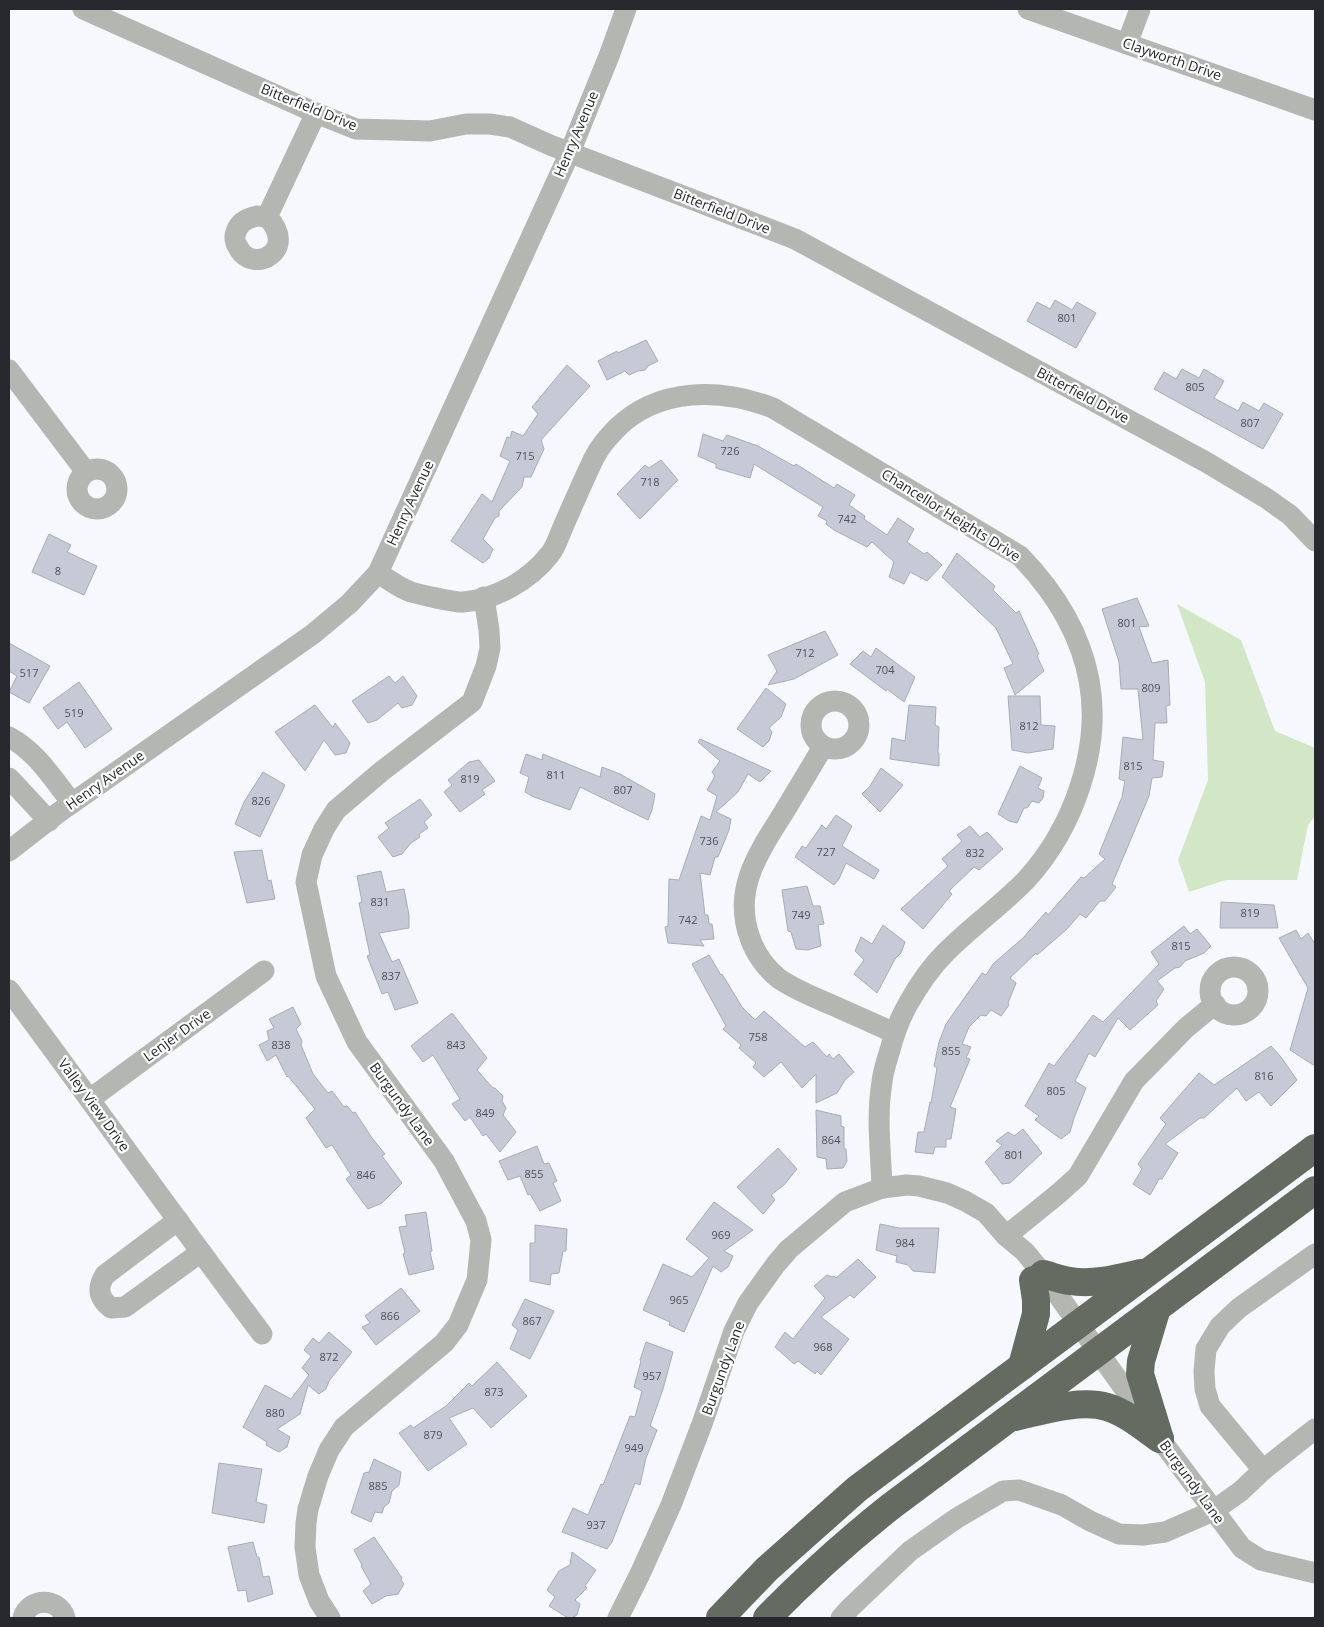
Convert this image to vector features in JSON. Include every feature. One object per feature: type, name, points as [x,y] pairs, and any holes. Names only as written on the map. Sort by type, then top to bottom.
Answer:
[{"type":"highway","points":[[720,1618],[766,1569],[857,1489],[1315,1148]]},
{"type":"highway","points":[[767,1618],[842,1545],[905,1495],[1315,1190]]},
{"type":"highway","points":[[1022,1366],[1036,1314],[1038,1277],[1088,1281],[1109,1280],[1148,1272]]},
{"type":"highway","points":[[1157,1308],[1141,1361],[1140,1374],[1160,1439]]},
{"type":"highway","points":[[1008,1418],[1089,1404],[1107,1407],[1126,1416],[1160,1439]]},
{"type":"street","name":"Bitterfield Drive","points":[[83,9],[316,113],[356,128],[430,130],[466,124],[490,124],[510,127],[795,239],[1206,462],[1266,498],[1290,515],[1315,541]]},
{"type":"street","name":"Henry Avenue","points":[[9,851],[72,803],[313,634],[350,603],[378,573],[570,152],[626,9]]},
{"type":"street","name":"Clayworth Drive","points":[[1028,9],[1315,110]]},
{"type":"street","points":[[1127,44],[1140,9]]},
{"type":"street","points":[[267,217],[316,113]]},
{"type":"street","points":[[9,370],[86,472]]},
{"type":"street","name":"Chancellor Heights Drive","points":[[378,573],[410,592],[462,603],[499,594],[518,584],[551,553],[595,455],[608,437],[627,418],[653,403],[677,396],[706,395],[729,396],[751,400],[773,408],[1020,556],[1048,588],[1070,626],[1080,648],[1089,680],[1092,711],[1091,737],[1085,766],[1076,797],[1048,852],[1015,890],[945,953],[907,1005],[895,1033],[882,1081],[879,1118],[882,1188]]},
{"type":"street","name":"Burgundy Lane","points":[[330,1618],[319,1601],[309,1575],[305,1547],[308,1509],[318,1476],[329,1450],[344,1427],[444,1343],[458,1325],[477,1280],[481,1240],[476,1221],[444,1161],[357,1042],[326,976],[306,882],[312,855],[324,829],[336,810],[382,771],[472,702],[486,666],[490,648],[484,597]]},
{"type":"street","points":[[9,737],[28,750],[72,803]]},
{"type":"street","points":[[823,747],[755,859],[744,897],[744,916],[747,929],[753,947],[764,963],[792,987],[895,1033]]},
{"type":"street","points":[[9,778],[48,821]]},
{"type":"street","name":"Lenjer Drive","points":[[90,1099],[264,972]]},
{"type":"street","name":"Valley View Drive","points":[[9,990],[262,1334]]},
{"type":"street","points":[[1006,1236],[1078,1176],[1134,1081],[1186,1028],[1215,1004]]},
{"type":"street","name":"Burgundy Lane","points":[[618,1618],[671,1505],[702,1424],[734,1330],[748,1303],[789,1249],[845,1202],[882,1188],[907,1185],[947,1193],[965,1200],[986,1213],[1006,1236],[1025,1252],[1038,1277],[1075,1326],[1098,1351],[1160,1439],[1242,1548],[1261,1560],[1315,1573]]},
{"type":"street","points":[[178,1220],[105,1275],[100,1282],[101,1299],[111,1308],[125,1308],[201,1252]]},
{"type":"street","points":[[1263,1470],[1210,1406],[1205,1389],[1206,1349],[1220,1326],[1239,1308],[1315,1254]]},
{"type":"street","points":[[850,1615],[910,1551],[957,1518],[1003,1490],[1020,1490],[1062,1505],[1090,1521],[1119,1534],[1144,1535],[1165,1532],[1213,1511],[1241,1491],[1263,1470],[1315,1430]]},
{"type":"street","points":[[23,1618],[28,1608],[34,1604],[47,1602],[60,1608],[65,1618]]},
{"type":"green space","points":[[1177,604],[1241,640],[1275,731],[1315,748],[1315,816],[1308,825],[1297,880],[1226,880],[1189,892],[1178,860],[1208,780],[1205,682]]},
{"type":"building","points":[[1055,300],[1072,310],[1077,302],[1096,313],[1076,348],[1027,321],[1037,302],[1050,309]]},
{"type":"building","points":[[646,340],[658,361],[648,366],[645,370],[629,375],[625,371],[607,380],[598,361],[617,351],[618,353]]},
{"type":"building","points":[[567,365],[590,386],[541,440],[544,449],[531,477],[524,477],[522,487],[499,511],[499,516],[495,518],[483,539],[493,549],[489,558],[483,563],[451,541],[482,494],[492,502],[510,461],[500,456],[507,437],[510,438],[512,431],[523,436],[538,414],[532,407]]},
{"type":"building","points":[[1182,369],[1199,378],[1204,369],[1224,381],[1214,398],[1238,411],[1243,402],[1259,411],[1264,403],[1283,414],[1263,449],[1154,389],[1164,372],[1176,379]]},
{"type":"building","points":[[703,434],[723,441],[727,435],[758,446],[794,466],[796,464],[834,488],[837,484],[855,495],[849,505],[865,516],[864,519],[887,535],[898,518],[914,529],[907,542],[924,554],[927,552],[942,565],[927,581],[910,572],[904,584],[889,577],[894,562],[872,542],[867,547],[826,524],[827,521],[818,516],[823,507],[754,464],[750,478],[716,468],[716,464],[698,456]]},
{"type":"building","points":[[661,460],[678,480],[640,519],[617,494],[645,465],[649,468]]},
{"type":"building","points":[[49,534],[71,545],[67,552],[97,566],[84,595],[32,572]]},
{"type":"building","points":[[957,553],[995,586],[993,590],[1016,613],[1019,611],[1039,654],[1037,656],[1044,671],[1015,695],[1004,668],[1013,664],[996,628],[942,577]]},
{"type":"building","points":[[1137,598],[1149,626],[1139,627],[1152,663],[1168,660],[1170,705],[1166,706],[1167,723],[1155,723],[1153,760],[1164,762],[1162,777],[1152,778],[1149,796],[1112,884],[1116,887],[1105,901],[1100,901],[1086,918],[1080,914],[1067,929],[1037,955],[1036,953],[1010,978],[1016,983],[1008,1003],[1009,1005],[1001,1016],[991,1010],[986,1016],[981,1015],[969,1027],[962,1044],[971,1047],[966,1058],[970,1059],[950,1107],[956,1109],[951,1139],[946,1139],[946,1147],[935,1147],[933,1154],[915,1152],[918,1132],[924,1132],[937,1068],[934,1066],[939,1042],[946,1024],[982,973],[986,975],[993,964],[1023,938],[1046,912],[1048,915],[1081,877],[1084,878],[1105,859],[1099,854],[1122,797],[1125,781],[1119,779],[1123,737],[1143,740],[1138,689],[1121,689],[1119,662],[1102,609]]},
{"type":"building","points":[[825,631],[838,655],[794,679],[768,685],[777,671],[768,655]]},
{"type":"building","points":[[9,643],[50,666],[29,703],[9,692],[17,676],[9,671]]},
{"type":"building","points":[[876,648],[915,677],[904,702],[850,664],[863,651],[871,657]]},
{"type":"building","points":[[389,676],[395,683],[403,676],[417,696],[412,705],[402,708],[398,703],[377,720],[368,723],[352,701]]},
{"type":"building","points":[[79,682],[112,729],[85,748],[67,722],[58,729],[43,708]]},
{"type":"building","points":[[766,688],[786,704],[781,717],[769,728],[772,732],[769,741],[763,747],[737,729]]},
{"type":"building","points":[[1008,696],[1040,696],[1041,725],[1055,726],[1053,749],[1028,753],[1012,750]]},
{"type":"building","points":[[315,705],[333,728],[335,723],[350,743],[346,753],[335,755],[324,740],[305,771],[275,732]]},
{"type":"building","points":[[909,705],[936,707],[935,725],[939,727],[939,766],[890,759],[892,738],[905,741]]},
{"type":"building","points":[[700,739],[771,771],[760,782],[748,774],[738,792],[716,812],[731,819],[729,830],[718,857],[715,857],[710,875],[700,873],[705,915],[708,915],[709,924],[712,924],[714,939],[700,940],[704,946],[668,943],[665,927],[668,926],[669,879],[679,880],[701,816],[710,820],[717,796],[707,790],[715,776],[712,772],[720,761],[698,742]]},
{"type":"building","points":[[526,754],[542,760],[543,754],[600,777],[602,767],[620,774],[655,794],[648,820],[580,787],[570,810],[534,797],[525,792],[529,777],[520,773]]},
{"type":"building","points":[[479,760],[495,781],[482,790],[485,794],[460,812],[444,792],[452,785],[448,780],[469,762]]},
{"type":"building","points":[[1020,766],[1042,778],[1038,788],[1044,791],[1043,798],[1039,803],[1032,801],[1027,808],[1024,808],[1017,823],[1009,821],[998,814]]},
{"type":"building","points":[[881,768],[903,785],[880,812],[862,794],[870,786]]},
{"type":"building","points":[[263,772],[285,785],[260,837],[235,824],[244,802]]},
{"type":"building","points":[[420,799],[432,815],[424,822],[428,828],[419,834],[420,837],[411,843],[402,854],[393,857],[378,837],[389,828],[385,823]]},
{"type":"building","points":[[836,815],[852,826],[842,846],[879,870],[874,879],[846,863],[839,879],[834,885],[795,857],[802,846],[806,848],[822,825],[826,829]]},
{"type":"building","points":[[970,826],[980,837],[987,832],[1003,849],[979,870],[974,867],[949,891],[952,894],[923,929],[901,909],[948,866],[942,859],[962,841],[957,835]]},
{"type":"building","points":[[262,850],[268,881],[271,880],[275,899],[247,903],[234,852]]},
{"type":"building","points":[[381,871],[386,892],[404,889],[409,915],[409,928],[379,933],[392,962],[399,959],[418,1003],[395,1010],[388,992],[382,994],[367,956],[370,955],[359,903],[362,902],[357,876]]},
{"type":"building","points":[[807,886],[813,906],[820,906],[824,924],[818,925],[821,946],[808,950],[796,949],[791,932],[788,931],[782,890]]},
{"type":"building","points":[[1221,902],[1274,905],[1278,928],[1220,928]]},
{"type":"building","points":[[883,925],[905,942],[901,953],[895,959],[877,993],[854,974],[864,960],[855,951],[861,937],[872,944]]},
{"type":"building","points":[[1184,926],[1190,934],[1197,929],[1211,946],[1204,953],[1185,961],[1180,967],[1175,968],[1157,981],[1164,989],[1156,1001],[1158,1005],[1130,1030],[1118,1018],[1095,1057],[1089,1053],[1075,1081],[1086,1088],[1070,1132],[1061,1139],[1035,1120],[1039,1116],[1025,1106],[1049,1063],[1054,1066],[1093,1015],[1103,1022],[1159,964],[1151,952]]},
{"type":"building","points":[[1296,930],[1301,939],[1308,933],[1315,944],[1315,1066],[1290,1050],[1308,988],[1279,938]]},
{"type":"building","points":[[709,955],[742,1007],[755,1020],[764,1011],[805,1047],[813,1042],[827,1057],[829,1054],[833,1059],[839,1054],[854,1072],[845,1080],[837,1093],[816,1103],[816,1074],[802,1088],[781,1062],[764,1077],[753,1067],[756,1063],[739,1048],[741,1045],[723,1029],[726,1026],[692,964]]},
{"type":"building","points":[[293,1007],[301,1024],[296,1029],[313,1074],[328,1093],[332,1091],[344,1107],[347,1106],[353,1113],[355,1112],[385,1154],[382,1156],[402,1183],[382,1203],[368,1209],[346,1179],[351,1175],[332,1145],[326,1148],[306,1118],[315,1109],[287,1077],[276,1055],[267,1061],[259,1045],[269,1040],[267,1031],[274,1028],[269,1019]]},
{"type":"building","points":[[452,1013],[487,1058],[477,1070],[503,1096],[502,1101],[506,1108],[503,1115],[516,1132],[500,1152],[486,1134],[483,1136],[470,1117],[465,1121],[452,1104],[460,1099],[433,1055],[423,1062],[411,1046]]},
{"type":"building","points":[[1271,1046],[1297,1080],[1271,1106],[1259,1092],[1246,1101],[1237,1088],[1204,1118],[1200,1118],[1165,1144],[1178,1153],[1150,1195],[1133,1184],[1142,1169],[1138,1164],[1166,1124],[1160,1118],[1199,1073],[1214,1085]]},
{"type":"building","points":[[816,1110],[841,1116],[841,1126],[844,1127],[844,1148],[846,1149],[847,1161],[843,1168],[827,1169],[826,1159],[817,1157]]},
{"type":"building","points":[[1023,1129],[1042,1153],[1010,1183],[1002,1184],[985,1162],[1002,1145],[996,1141],[1008,1132],[1014,1136]]},
{"type":"building","points":[[537,1146],[544,1164],[549,1163],[557,1181],[553,1183],[561,1201],[540,1211],[530,1194],[528,1195],[520,1176],[508,1180],[499,1161]]},
{"type":"building","points":[[778,1148],[797,1169],[784,1185],[771,1195],[775,1200],[763,1214],[737,1187]]},
{"type":"building","points":[[714,1202],[753,1230],[724,1251],[733,1256],[728,1267],[721,1272],[713,1266],[684,1332],[669,1325],[670,1322],[643,1310],[663,1264],[692,1277],[709,1258],[686,1239]]},
{"type":"building","points":[[426,1212],[432,1251],[430,1252],[434,1269],[409,1275],[403,1254],[405,1253],[399,1227],[407,1226],[405,1215]]},
{"type":"building","points":[[880,1224],[899,1228],[939,1228],[935,1273],[913,1271],[908,1265],[896,1262],[897,1256],[876,1250]]},
{"type":"building","points":[[535,1225],[567,1229],[566,1251],[563,1251],[559,1273],[551,1274],[550,1285],[530,1281],[530,1243],[535,1243]]},
{"type":"building","points":[[858,1259],[876,1277],[854,1298],[850,1295],[821,1317],[849,1339],[821,1375],[817,1371],[815,1374],[798,1361],[794,1364],[775,1347],[785,1332],[793,1339],[825,1298],[814,1286],[827,1275],[836,1278]]},
{"type":"building","points":[[401,1288],[420,1311],[376,1345],[362,1327],[370,1323],[365,1316]]},
{"type":"building","points":[[525,1299],[554,1311],[530,1359],[510,1349],[518,1330],[512,1325]]},
{"type":"building","points":[[329,1332],[352,1352],[329,1381],[326,1389],[319,1394],[308,1385],[300,1414],[277,1429],[290,1437],[287,1447],[279,1452],[266,1445],[267,1442],[243,1427],[265,1385],[291,1399],[309,1375],[302,1368],[311,1356],[304,1350],[313,1338],[319,1343]]},
{"type":"building","points":[[646,1342],[673,1352],[650,1426],[657,1430],[646,1458],[640,1485],[635,1483],[612,1542],[607,1549],[562,1532],[573,1508],[588,1515],[601,1484],[603,1485],[630,1416],[635,1417],[642,1391],[634,1387]]},
{"type":"building","points":[[497,1362],[527,1396],[491,1428],[473,1408],[449,1418],[467,1444],[428,1471],[399,1433],[411,1425],[413,1428],[446,1406],[469,1383],[472,1386]]},
{"type":"building","points":[[374,1459],[401,1472],[399,1485],[392,1491],[389,1503],[384,1507],[382,1513],[375,1512],[371,1522],[351,1513],[364,1473],[369,1472]]},
{"type":"building","points":[[219,1463],[262,1469],[256,1502],[267,1505],[264,1523],[212,1513]]},
{"type":"building","points":[[374,1537],[402,1578],[401,1580],[404,1584],[398,1594],[386,1596],[372,1604],[363,1591],[371,1584],[354,1550]]},
{"type":"building","points":[[253,1542],[257,1557],[259,1557],[263,1577],[269,1576],[273,1594],[248,1602],[246,1590],[238,1591],[228,1547]]},
{"type":"building","points":[[572,1552],[596,1570],[585,1586],[587,1588],[575,1600],[580,1604],[577,1615],[568,1618],[549,1606],[555,1597],[547,1590],[559,1571],[570,1565]]}]
